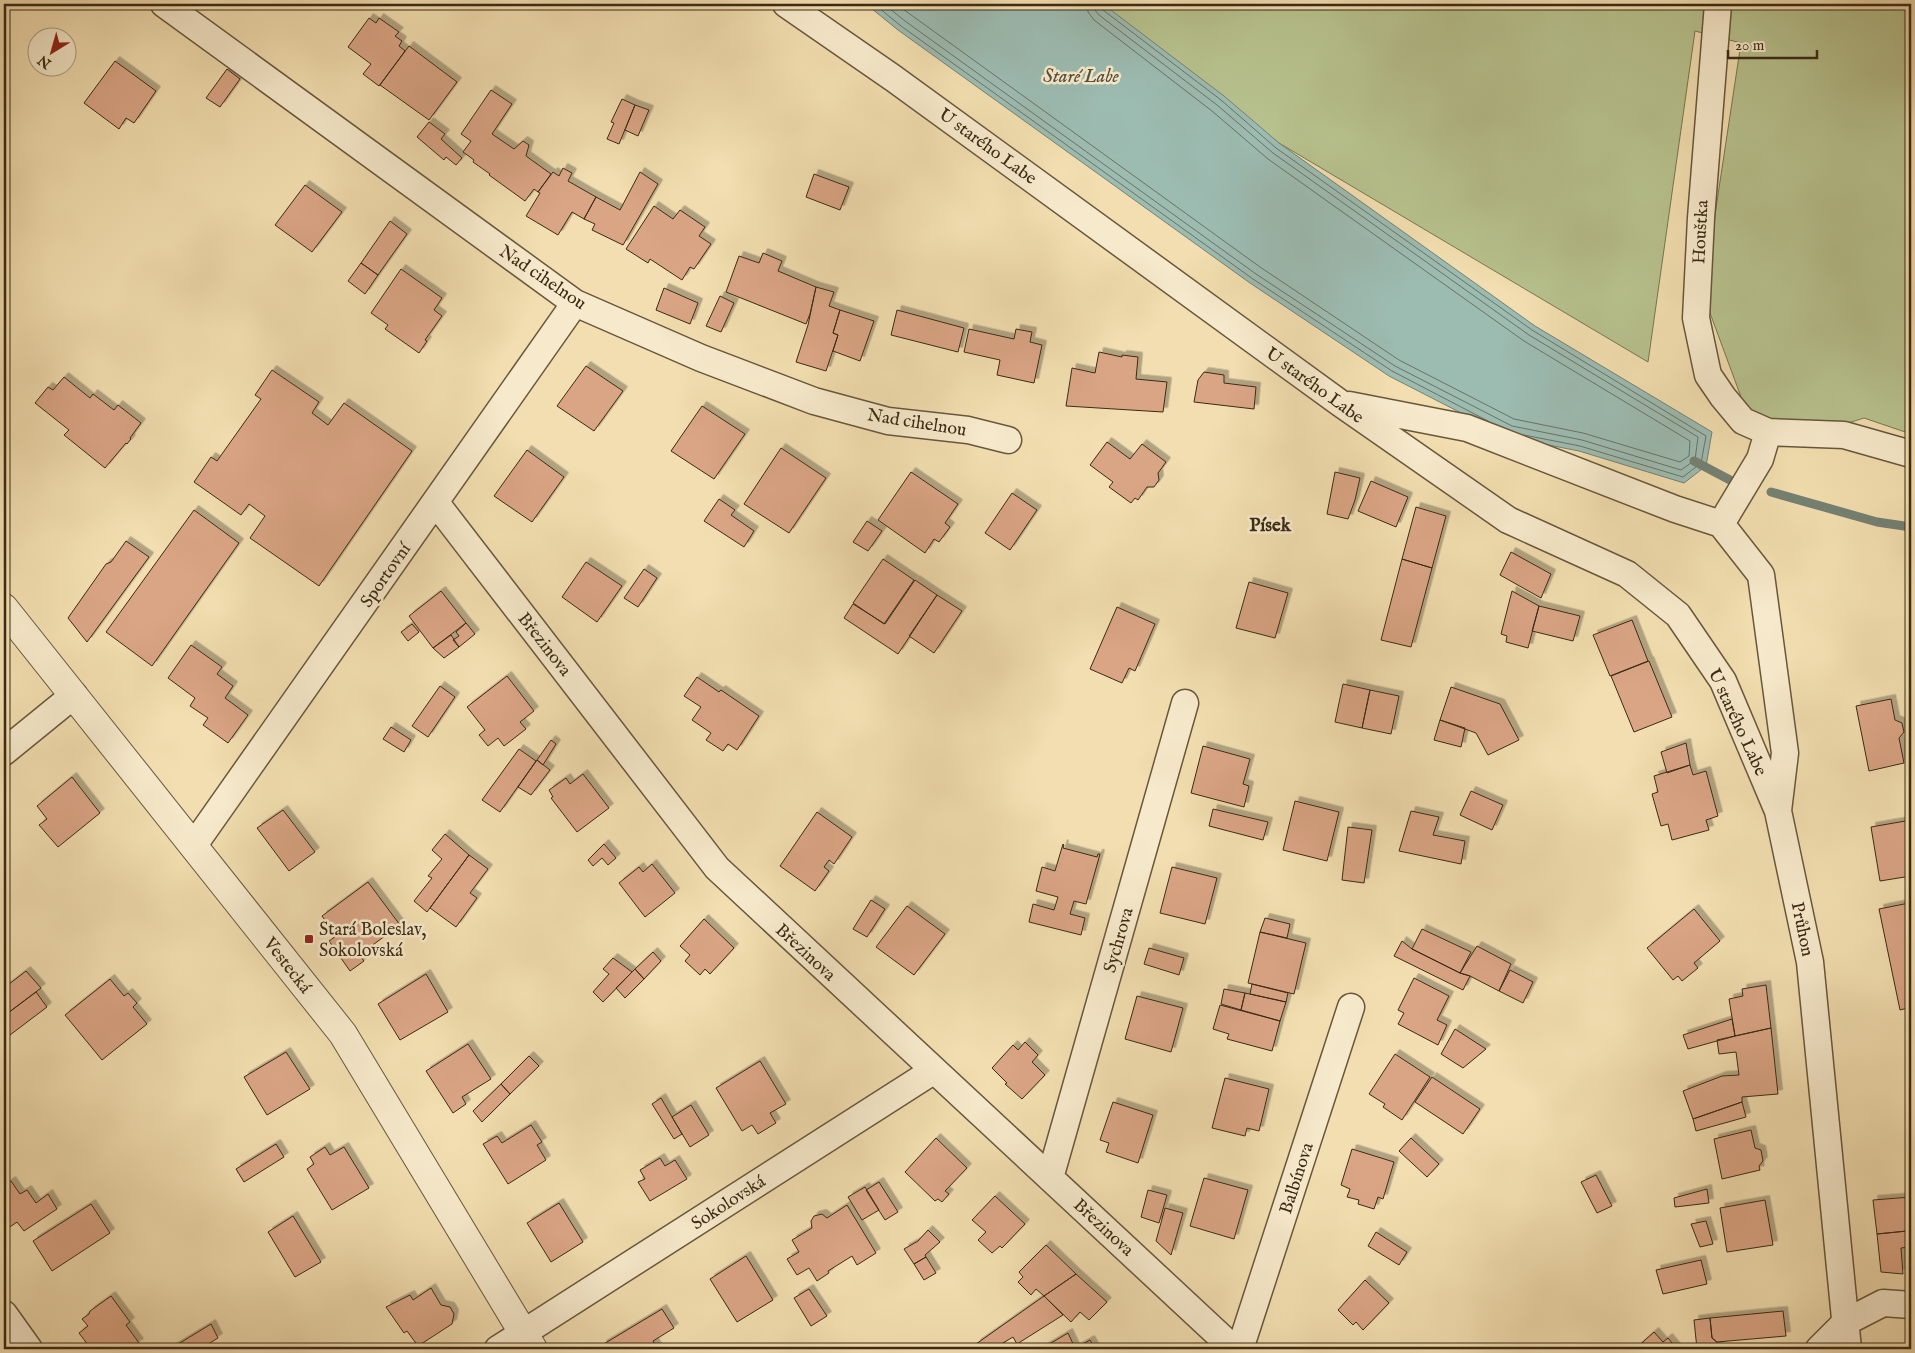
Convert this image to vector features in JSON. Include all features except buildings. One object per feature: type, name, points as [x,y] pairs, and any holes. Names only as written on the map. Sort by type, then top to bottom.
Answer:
[{"type":"street","name":"Nad cihelnou","points":[[164,4],[576,303],[701,358],[814,401],[888,421],[968,430],[1008,440]]},
{"type":"street","name":"U starého Labe","points":[[786,4],[901,83],[1340,403],[1508,520],[1627,574],[1678,615],[1723,681],[1778,811]]},
{"type":"street","name":"Houštka","points":[[1718,4],[1701,218],[1696,318],[1708,375],[1743,421],[1768,432]]},
{"type":"street","name":"Sportovní","points":[[194,845],[576,303]]},
{"type":"street","points":[[1340,403],[1467,428],[1675,509],[1721,524],[1760,459],[1768,432],[1844,435],[1911,454]]},
{"type":"street","name":"Březinova","points":[[436,503],[717,868],[1234,1349]]},
{"type":"street","name":"Průhon","points":[[1721,524],[1761,574],[1785,753],[1778,811],[1810,962],[1848,1349]]},
{"type":"street","name":"Vestecká","points":[[4,608],[343,1034],[529,1341]]},
{"type":"street","points":[[4,752],[74,695]]},
{"type":"street","name":"Sychrova","points":[[1050,1178],[1185,703]]},
{"type":"street","name":"Balbínova","points":[[1240,1349],[1351,1007]]},
{"type":"street","name":"Sokolovská","points":[[498,1349],[529,1341],[933,1071]]},
{"type":"street","points":[[1819,1349],[1846,1322],[1883,1304],[1911,1305]]},
{"type":"street","points":[[4,1314],[29,1349]]},
{"type":"green space","points":[[1097,4],[1911,4],[1911,434],[1864,418],[1761,451],[1703,294],[1741,43],[1695,31],[1648,362],[1279,143]]},
{"type":"water","name":"Staré Labe","points":[[866,4],[1103,4],[1224,96],[1279,143],[1535,326],[1712,432],[1706,466],[1684,483],[1579,451],[1508,437],[1389,376],[1250,283],[898,30]]},
{"type":"waterway","points":[[1694,461],[1730,480]]},
{"type":"waterway","points":[[1771,492],[1877,522],[1911,527]]},
{"type":"place","name":"Stará Boleslav, Sokolovská","points":[[309,939]]},
{"type":"district","name":"Písek","points":[[1270,524]]}]
